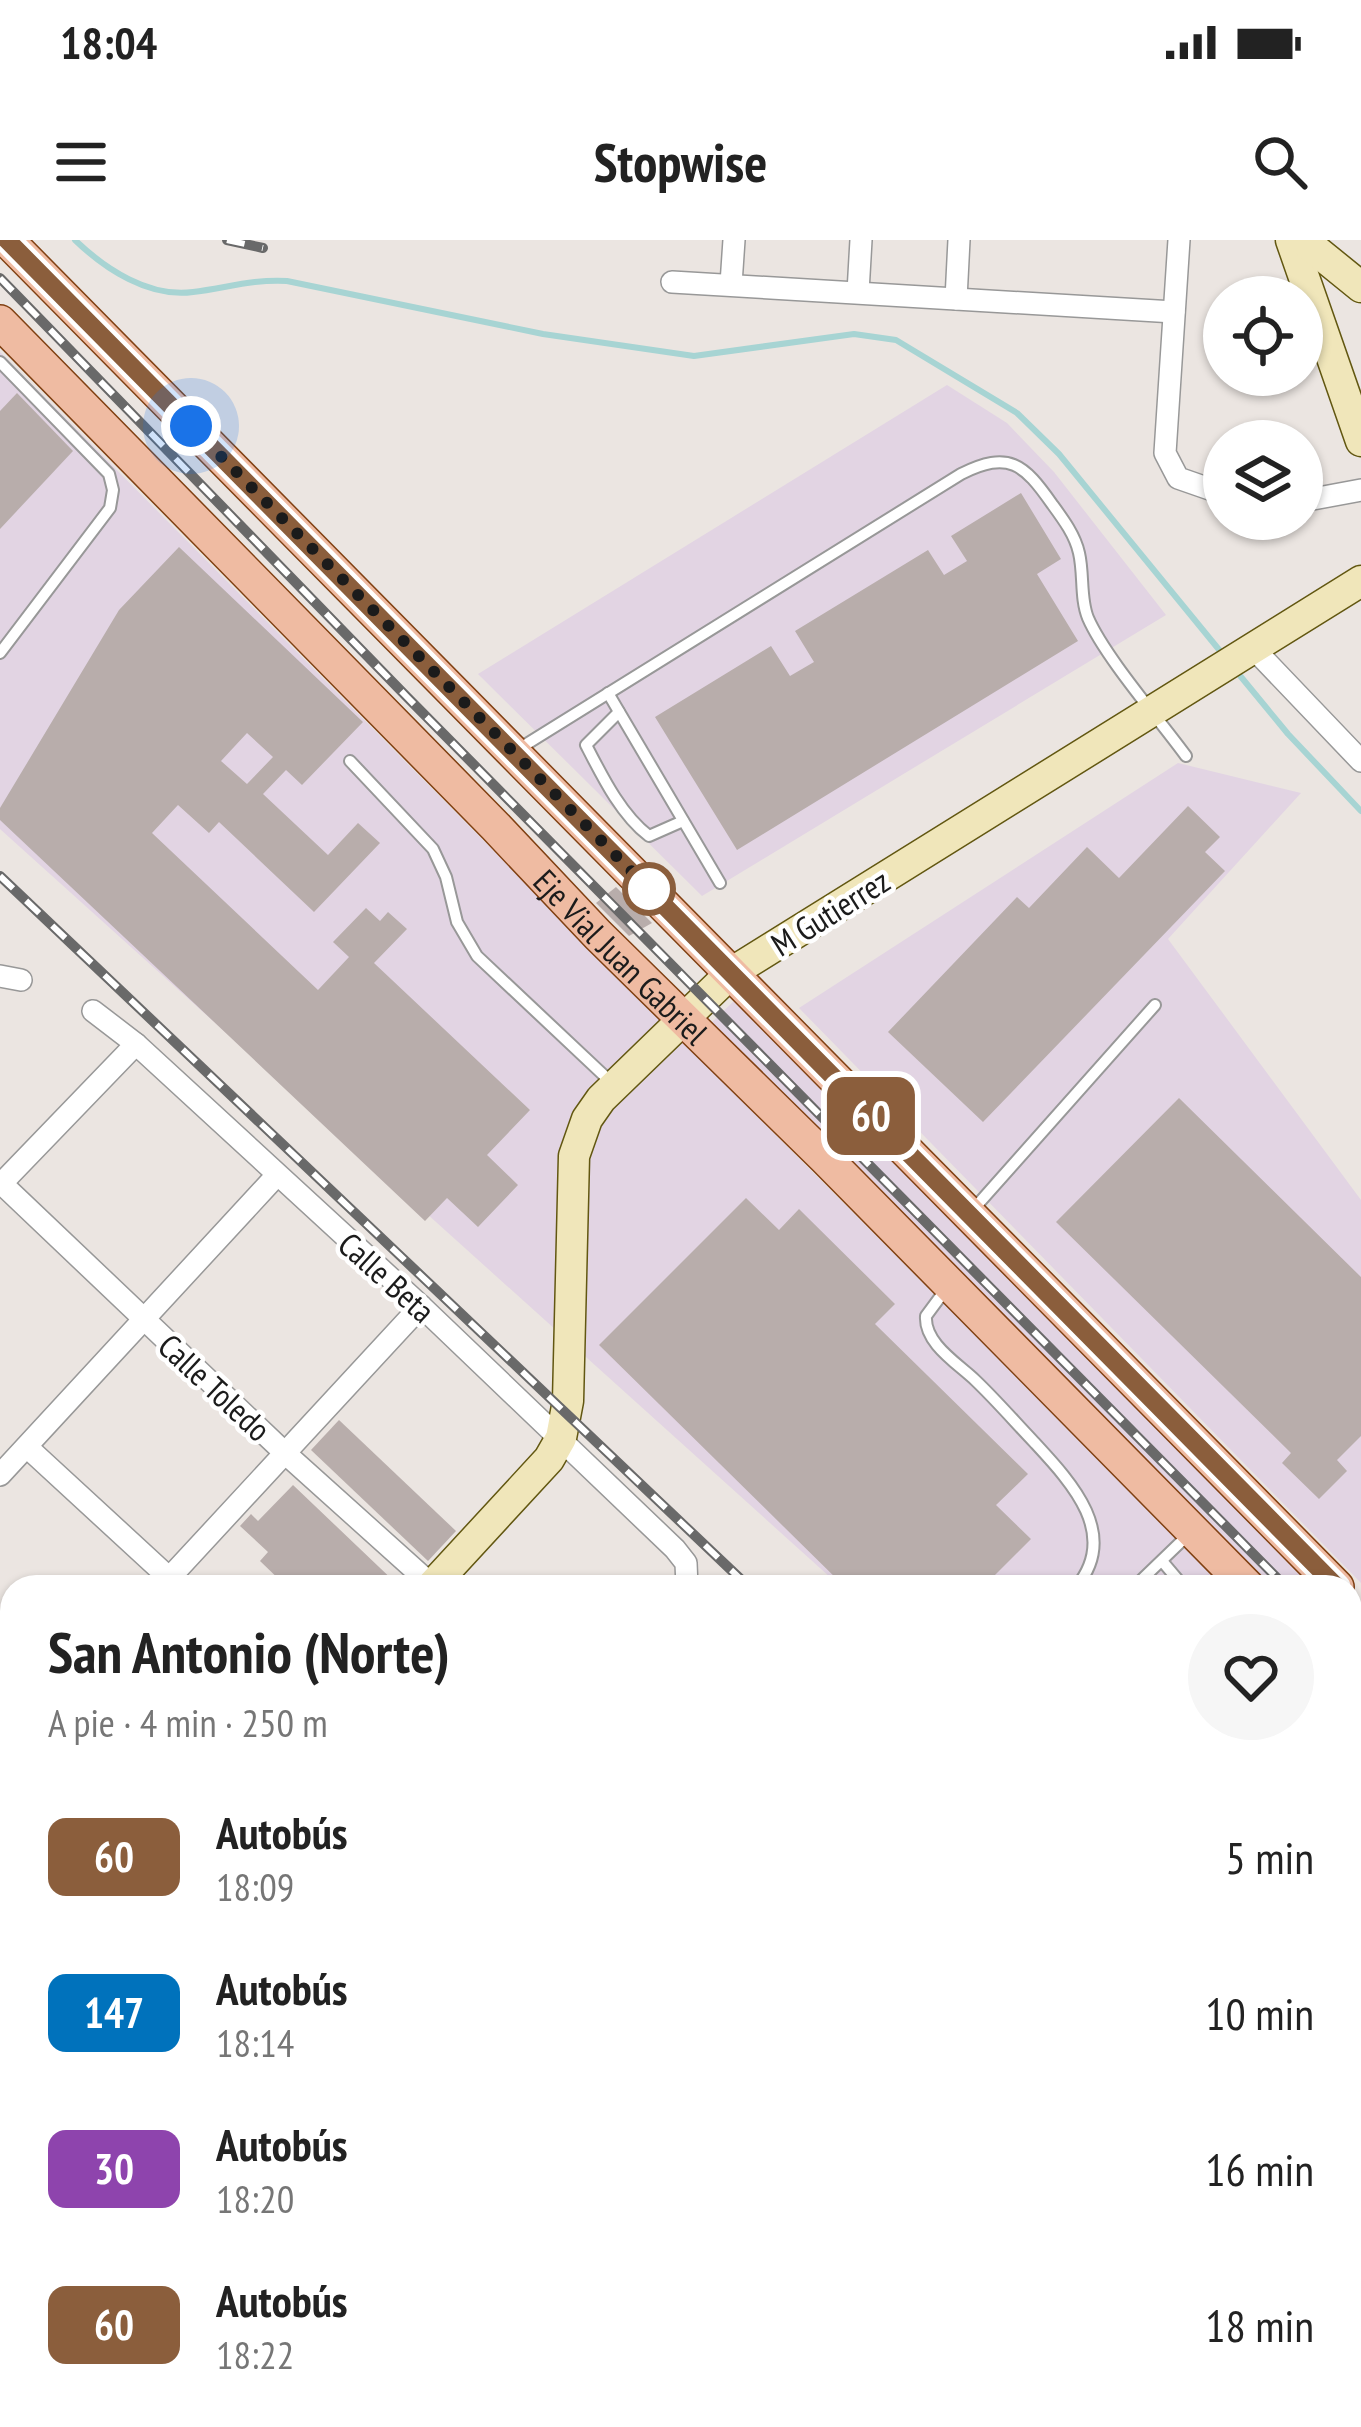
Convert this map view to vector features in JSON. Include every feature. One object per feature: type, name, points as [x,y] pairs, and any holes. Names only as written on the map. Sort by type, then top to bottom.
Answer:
[{"type":"main road","name":"Eje Vial Juan Gabriel","points":[[7,240],[1325,1575]]},
{"type":"main road","name":"Eje Vial Juan Gabriel","points":[[0,322],[598,935],[1236,1575]]},
{"type":"street","points":[[731,284],[734,240]]},
{"type":"street","points":[[858,292],[861,240]]},
{"type":"street","points":[[956,299],[959,240]]},
{"type":"street","points":[[1179,240],[1165,453],[1178,478],[1203,487]]},
{"type":"street","points":[[1291,240],[1359,421]]},
{"type":"street","points":[[1304,240],[1361,287]]},
{"type":"street","points":[[672,282],[1174,312]]},
{"type":"street","points":[[1323,499],[1361,490]]},
{"type":"street","name":"M Gutierrez","points":[[443,1575],[533,1480],[561,1438],[568,1401],[574,1156],[587,1119],[615,1084],[731,973],[1361,581]]},
{"type":"street","points":[[1251,651],[1361,761]]},
{"type":"street","name":"Calle Beta","points":[[93,1011],[136,1044],[561,1438],[675,1549],[686,1563],[686,1575]]},
{"type":"street","points":[[0,1184],[136,1044]]},
{"type":"street","points":[[0,1475],[277,1175]]},
{"type":"street","name":"Calle Toledo","points":[[0,1184],[421,1575]]},
{"type":"street","points":[[178,1575],[421,1306]]},
{"type":"street","points":[[27,1447],[161,1575]]},
{"type":"lane","points":[[0,362],[109,474],[113,490],[110,508],[0,653]]},
{"type":"lane","points":[[512,753],[961,474],[983,463],[1002,461],[1032,476],[1066,524],[1077,544],[1088,618],[1186,756]]},
{"type":"lane","points":[[608,693],[720,883]]},
{"type":"lane","points":[[619,712],[586,746],[602,776],[638,828],[649,836],[683,820]]},
{"type":"lane","points":[[350,760],[433,848],[457,922],[477,956],[615,1084]]},
{"type":"lane","points":[[969,1215],[1155,1005]]},
{"type":"lane","points":[[948,1286],[926,1316],[930,1338],[1077,1489],[1090,1518],[1092,1562],[1084,1575]]},
{"type":"lane","points":[[1147,1575],[1193,1531]]},
{"type":"lane","points":[[1162,1561],[1174,1575]]},
{"type":"shaded area","points":[[0,352],[1214,1575],[828,1575],[0,829]]},
{"type":"shaded area","points":[[947,385],[1007,423],[1054,472],[1166,615],[702,896],[478,674]]},
{"type":"shaded area","points":[[1178,763],[1301,793],[1168,939],[1361,1200],[1361,1575],[1353,1575],[799,1008]]},
{"type":"shaded area","points":[[734,1001],[1301,1575],[1255,1575],[711,1023]]},
{"type":"building","points":[[17,393],[73,451],[0,529],[0,411]]},
{"type":"building","points":[[1021,493],[1061,559],[1037,574],[1078,641],[737,850],[655,717],[771,646],[790,676],[814,662],[795,631],[928,550],[944,575],[967,561],[951,536]]},
{"type":"building","points":[[179,547],[363,722],[302,785],[286,770],[263,794],[328,855],[358,823],[380,843],[314,912],[219,822],[209,833],[178,805],[152,833],[318,990],[349,957],[333,942],[366,908],[380,921],[388,912],[407,929],[374,963],[530,1110],[487,1155],[518,1185],[478,1227],[447,1198],[425,1221],[0,820],[0,808],[119,610]],"holes":[[[247,733],[273,757],[247,784],[221,761]]]},
{"type":"building","points":[[1188,806],[1220,837],[1205,852],[1225,871],[983,1122],[888,1032],[1017,897],[1029,908],[1087,847],[1119,878]]},
{"type":"building","points":[[616,887],[652,923],[629,936],[596,903]]},
{"type":"building","points":[[1179,1098],[1361,1277],[1361,1436],[1337,1460],[1347,1471],[1319,1499],[1282,1463],[1291,1453],[1056,1222]]},
{"type":"building","points":[[746,1198],[779,1230],[799,1209],[895,1304],[875,1324],[1028,1474],[996,1505],[1031,1539],[995,1575],[833,1575],[599,1345]]},
{"type":"building","points":[[339,1420],[456,1531],[428,1561],[311,1450]]},
{"type":"building","points":[[293,1485],[387,1575],[275,1575],[260,1561],[268,1552],[240,1526],[251,1514],[258,1521]]},
{"type":"waterway","points":[[75,240],[114,271],[160,290],[193,292],[287,281],[543,334],[694,356],[854,334],[896,340],[1017,413],[1059,454],[1225,657]]},
{"type":"waterway","points":[[1237,672],[1361,811]]},
{"type":"railway","points":[[227,240],[263,248]]},
{"type":"railway","points":[[0,278],[1274,1575]]},
{"type":"railway","points":[[0,876],[736,1575]]},
{"type":"bus line","name":"60","points":[[7,240],[1325,1575]]},
{"type":"route","points":[[191,426],[649,889]]}]
